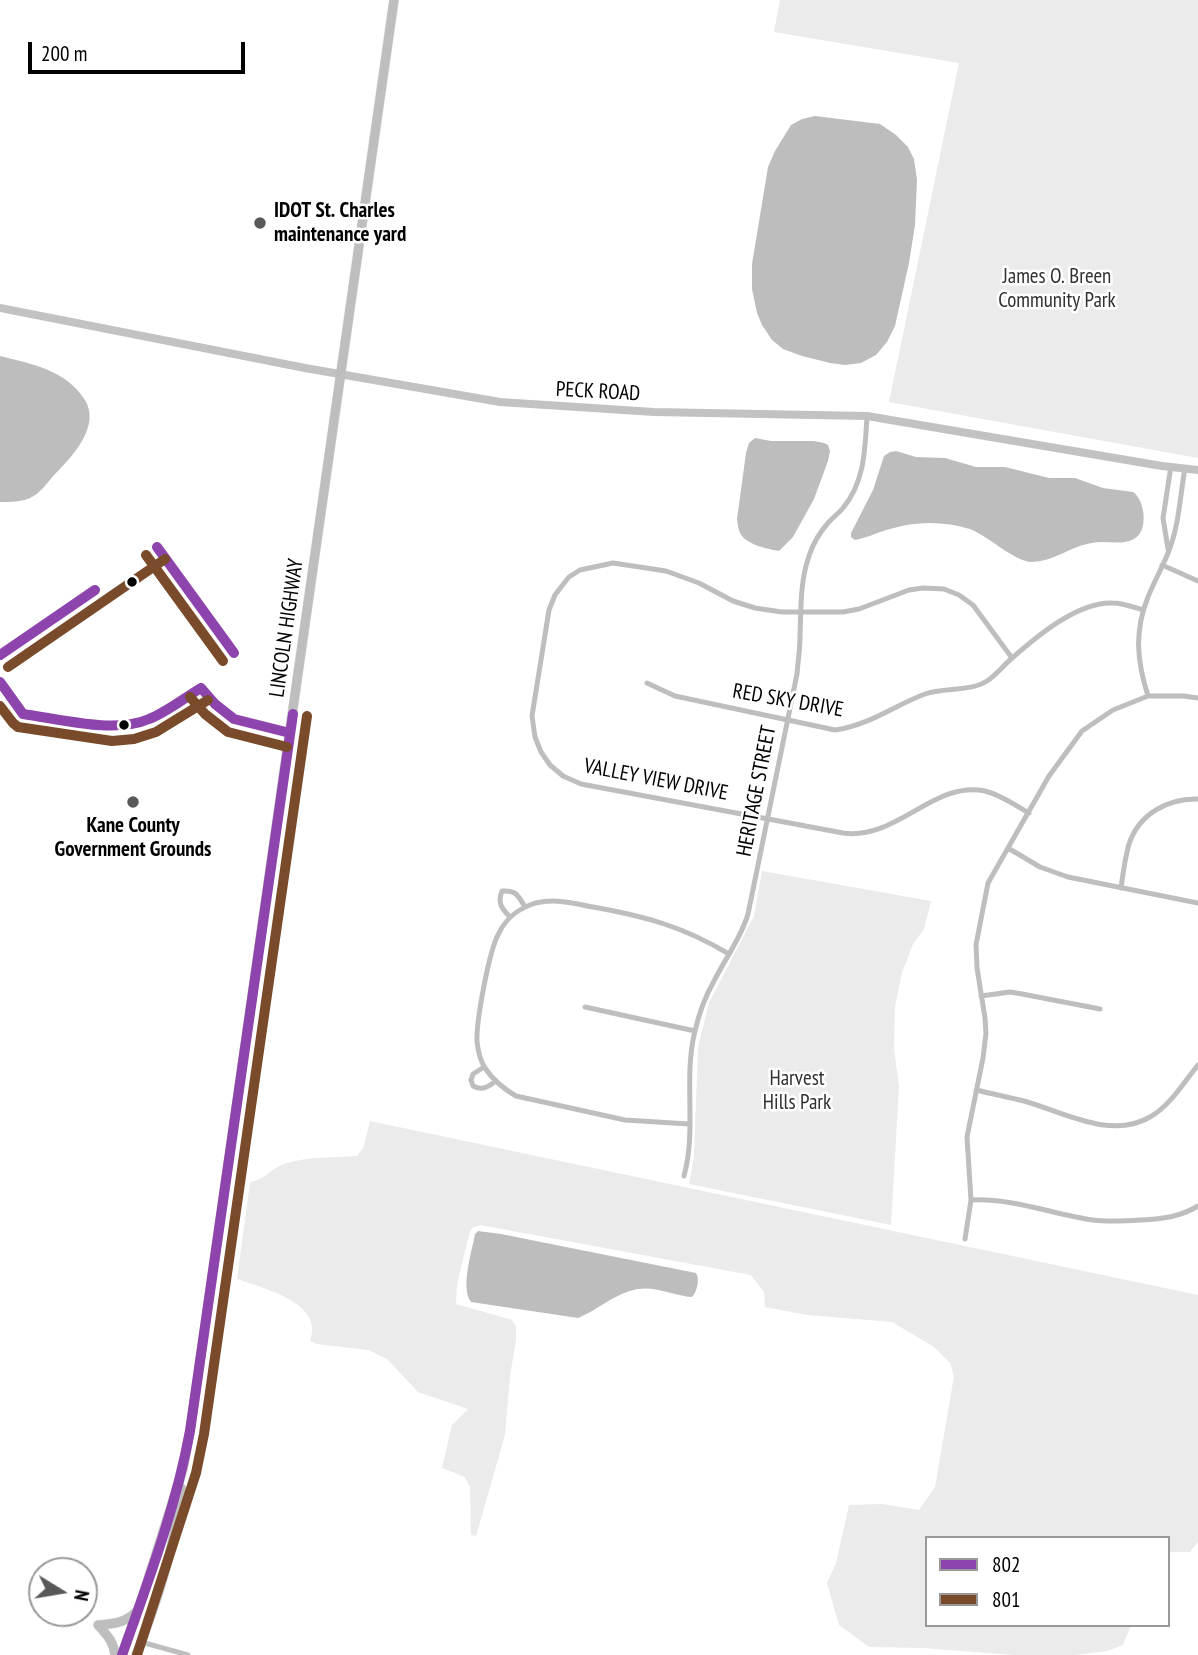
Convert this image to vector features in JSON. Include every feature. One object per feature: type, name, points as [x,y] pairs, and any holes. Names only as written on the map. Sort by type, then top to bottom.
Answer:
[{"type":"main road","name":"LINCOLN HIGHWAY","points":[[136,1655],[165,1569],[178,1519],[183,1468],[394,0]]},
{"type":"main road","name":"LINCOLN HIGHWAY","points":[[122,1655],[183,1468]]},
{"type":"main road","points":[[115,1655],[114,1645],[98,1625],[125,1621],[138,1610]]},
{"type":"street","name":"PECK ROAD","points":[[0,308],[305,368],[522,405],[654,412],[867,416],[1198,470]]},
{"type":"street","name":"HERITAGE STREET","points":[[684,1176],[688,1157],[690,1065],[695,1031],[704,1001],[748,914],[797,674],[804,574],[817,538],[827,523],[843,508],[860,475],[867,416]]},
{"type":"street","points":[[1168,553],[1163,517],[1171,466]]},
{"type":"street","points":[[1148,696],[1138,646],[1143,610],[1168,553],[1185,468]]},
{"type":"street","name":"VALLEY VIEW DRIVE","points":[[1012,658],[974,605],[944,589],[916,589],[843,612],[782,612],[733,601],[691,579],[666,570],[605,564],[580,570],[569,578],[555,596],[549,610],[541,653],[532,727],[541,752],[550,765],[563,776],[581,784],[843,833],[863,834],[889,825],[948,794],[961,791],[973,790],[999,796],[1029,813]]},
{"type":"street","points":[[1162,565],[1198,581]]},
{"type":"street","name":"RED SKY DRIVE","points":[[647,683],[675,696],[835,730],[852,728],[925,694],[985,683],[1050,627],[1084,609],[1112,603],[1143,610]]},
{"type":"street","points":[[965,1239],[971,1200],[967,1137],[984,1058],[986,1033],[976,956],[978,928],[988,883],[1049,776],[1083,731],[1113,710],[1148,696],[1198,698]]},
{"type":"street","points":[[1121,888],[1129,843],[1146,816],[1174,801],[1198,799]]},
{"type":"street","points":[[1008,848],[1054,873],[1198,903]]},
{"type":"street","points":[[510,917],[500,906],[499,897],[502,891],[511,891],[526,907]]},
{"type":"street","points":[[689,1124],[625,1120],[516,1096],[501,1087],[484,1067],[477,1044],[478,1023],[492,948],[510,917],[526,907],[545,901],[559,901],[659,921],[690,932],[729,954]]},
{"type":"street","points":[[982,996],[1010,992],[1100,1009]]},
{"type":"street","points":[[586,1007],[695,1031]]},
{"type":"street","points":[[976,1090],[1024,1101],[1072,1118],[1125,1126],[1139,1122],[1160,1110],[1198,1065]]},
{"type":"street","points":[[484,1067],[473,1074],[473,1086],[485,1089],[496,1081]]},
{"type":"street","points":[[971,1200],[1000,1200],[1116,1222],[1169,1218],[1198,1206]]},
{"type":"street","points":[[141,1642],[188,1655]]},
{"type":"green space","name":"James O. Breen Community Park","points":[[780,0],[1198,0],[1198,458],[889,402],[959,63],[774,32]]},
{"type":"green space","name":"Harvest Hills Park","points":[[762,871],[931,901],[924,929],[913,944],[902,973],[895,1006],[894,1049],[899,1086],[891,1225],[689,1184],[694,1157],[698,1047],[709,1003],[754,916]]},
{"type":"green space","points":[[370,1121],[1198,1295],[1198,1542],[1190,1552],[1170,1552],[1170,1536],[925,1536],[925,1627],[1130,1627],[1123,1645],[1107,1651],[1075,1655],[1014,1655],[869,1647],[839,1625],[827,1583],[836,1563],[849,1505],[882,1504],[919,1510],[935,1487],[954,1376],[950,1363],[934,1347],[892,1322],[807,1315],[765,1307],[764,1292],[751,1275],[480,1225],[472,1228],[469,1235],[457,1284],[456,1304],[512,1320],[516,1327],[516,1340],[505,1435],[476,1536],[471,1535],[470,1487],[465,1477],[442,1468],[452,1425],[468,1409],[418,1392],[387,1359],[368,1350],[310,1341],[312,1328],[309,1317],[300,1307],[289,1299],[237,1279],[250,1182],[293,1161],[357,1156],[363,1148]]},
{"type":"shaded area","points":[[815,116],[880,124],[908,147],[914,159],[917,180],[915,225],[895,326],[876,355],[861,363],[830,363],[783,349],[772,340],[762,325],[752,289],[752,264],[768,167],[791,125]]},
{"type":"shaded area","points":[[0,356],[47,370],[68,382],[85,400],[89,420],[87,430],[76,450],[38,492],[28,499],[0,502]]},
{"type":"shaded area","points":[[755,438],[771,441],[814,441],[828,445],[830,451],[814,499],[793,537],[779,551],[749,542],[738,528],[746,453],[749,443]]},
{"type":"shaded area","points":[[896,451],[916,457],[945,458],[976,467],[1005,467],[1049,478],[1075,478],[1103,488],[1133,492],[1143,508],[1142,529],[1139,535],[1129,541],[1092,543],[1031,562],[1024,561],[970,529],[950,524],[910,524],[855,540],[851,533],[873,490],[884,456]]},
{"type":"shaded area","points":[[478,1231],[696,1273],[697,1289],[692,1297],[638,1289],[622,1294],[578,1318],[471,1302],[467,1279],[475,1234]]},
{"type":"transit line","name":"802","points":[[157,547],[234,653]]},
{"type":"transit line","name":"801","points":[[146,555],[223,661]]},
{"type":"transit line","name":"801","points":[[8,667],[165,559]]},
{"type":"transit line","name":"802","points":[[0,655],[95,590]]},
{"type":"transit line","name":"802","points":[[0,682],[23,714],[104,725],[120,725],[149,719],[201,688]]},
{"type":"transit line","name":"802","points":[[201,688],[234,719],[290,733]]},
{"type":"transit line","name":"801","points":[[190,697],[205,714],[228,732],[287,747]]},
{"type":"transit line","name":"801","points":[[0,706],[18,727],[112,741],[134,739],[156,732],[208,700]]},
{"type":"transit line","name":"802","points":[[122,1655],[169,1516],[190,1431],[293,714]]},
{"type":"transit line","name":"801","points":[[137,1655],[196,1473],[204,1434],[307,716]]},
{"type":"place","name":"IDOT St. Charles maintenance yard","points":[[260,223]]},
{"type":"place","name":"Kane County Government Grounds","points":[[133,802]]}]
